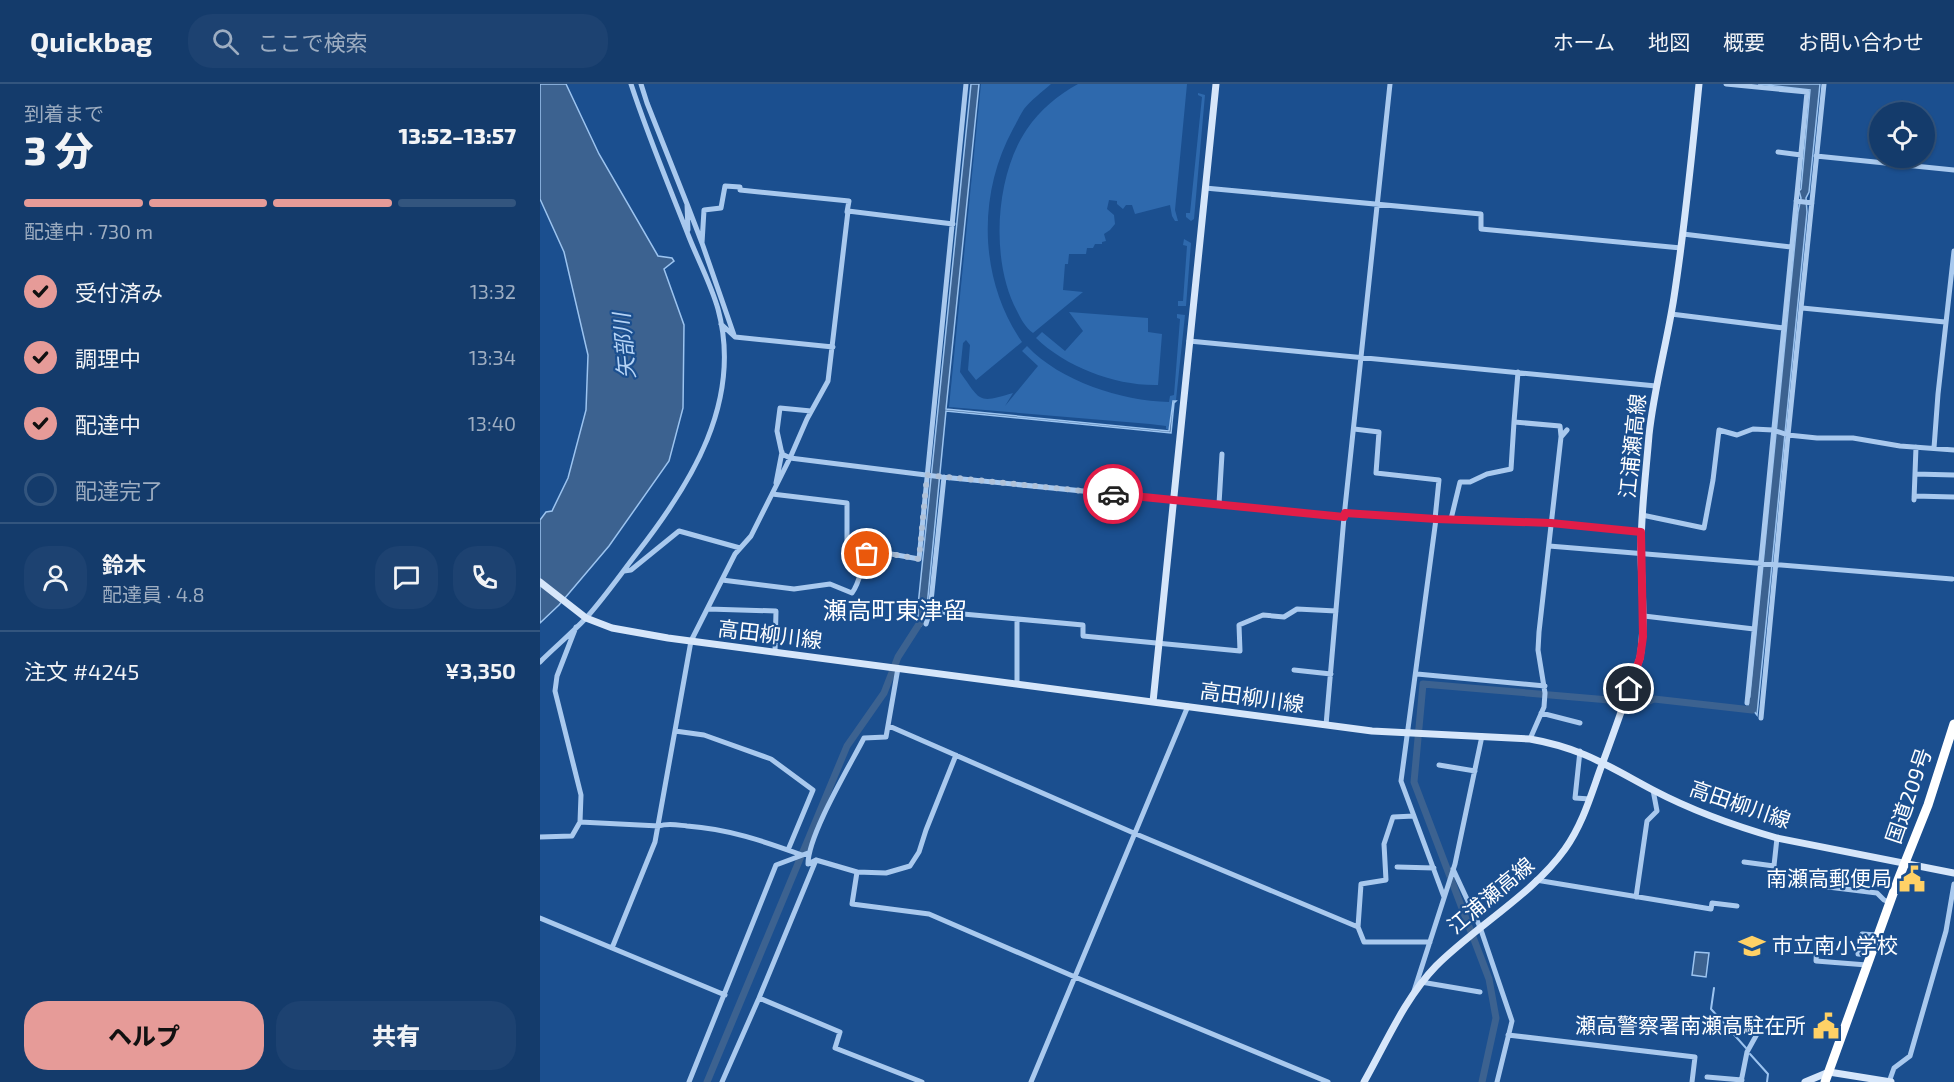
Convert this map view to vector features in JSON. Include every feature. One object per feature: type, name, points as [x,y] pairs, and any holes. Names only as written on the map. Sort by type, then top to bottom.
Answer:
[{"type":"highway","name":"国道209号","points":[[1825,1082],[1877,935],[1928,805],[1954,724]]},
{"type":"main road","points":[[1153,702],[1216,84]]},
{"type":"main road","name":"江浦瀬高線","points":[[1364,1082],[1421,982],[1461,942],[1551,867],[1565,848],[1584,816],[1640,658],[1644,616],[1642,515],[1656,386],[1671,314],[1683,234],[1699,84]]},
{"type":"main road","name":"高田柳川線","points":[[540,582],[584,617],[628,631],[691,642],[1326,725],[1409,734],[1530,738],[1580,751],[1653,790],[1725,821],[1777,838],[1954,873]]},
{"type":"main road","points":[[1805,1082],[1829,1072],[1890,1082]]},
{"type":"street","points":[[540,662],[577,626],[623,571],[671,507],[690,477],[718,412],[724,359],[717,307],[649,137],[631,84]]},
{"type":"street","points":[[641,84],[702,243],[735,337]]},
{"type":"street","points":[[773,491],[847,503],[847,542],[869,550],[919,559],[966,84]]},
{"type":"street","points":[[1326,725],[1345,515],[1390,84]]},
{"type":"street","points":[[1726,84],[1807,92],[1801,155],[1804,202],[1802,308],[1761,718]]},
{"type":"street","points":[[1747,704],[1791,247],[1816,156],[1824,84]]},
{"type":"street","points":[[1778,152],[1801,155]]},
{"type":"street","points":[[1816,156],[1954,170]]},
{"type":"street","points":[[612,948],[655,842],[691,642],[740,548],[749,539],[828,381],[849,201],[740,190],[740,187],[725,186],[721,208],[704,210],[702,243]]},
{"type":"street","points":[[1205,188],[1481,214],[1482,229],[1681,248]]},
{"type":"street","points":[[687,204],[688,235]]},
{"type":"street","points":[[847,214],[848,211],[953,224]]},
{"type":"street","points":[[1683,234],[1791,247]]},
{"type":"street","points":[[1934,448],[1954,251]]},
{"type":"street","points":[[1802,308],[1945,322]]},
{"type":"street","points":[[1671,314],[1783,328]]},
{"type":"street","points":[[721,324],[735,337],[833,347]]},
{"type":"street","points":[[1189,341],[1656,386]]},
{"type":"street","points":[[1451,518],[1460,482],[1470,482],[1487,474],[1511,469],[1518,372]]},
{"type":"street","points":[[773,491],[782,452],[777,431],[780,408],[811,411]]},
{"type":"street","points":[[1514,422],[1560,426],[1561,437],[1538,650],[1545,684],[1544,707],[1530,738]]},
{"type":"street","points":[[1354,429],[1379,432],[1376,472],[1439,480],[1417,674],[1401,781],[1445,894]]},
{"type":"street","points":[[1642,515],[1704,528],[1719,430],[1737,435],[1753,429],[1773,430],[1788,435],[1853,438],[1954,450]]},
{"type":"street","points":[[1561,437],[1567,430]]},
{"type":"street","points":[[1916,447],[1914,498],[1954,497]]},
{"type":"street","points":[[782,452],[790,458],[943,477],[1173,500],[1345,515],[1551,523],[1641,532]]},
{"type":"street","points":[[1219,504],[1222,454]]},
{"type":"street","points":[[1915,474],[1954,475]]},
{"type":"street","points":[[926,624],[930,611],[943,477]]},
{"type":"street","points":[[623,571],[631,570],[679,531],[740,548]]},
{"type":"street","points":[[1549,546],[1952,579]]},
{"type":"street","points":[[722,580],[794,589],[830,584],[852,593],[858,585],[869,550]]},
{"type":"street","points":[[708,609],[776,611],[775,652]]},
{"type":"street","points":[[930,611],[1083,625],[1083,636],[1239,651],[1239,625],[1263,615],[1284,617],[1297,609],[1336,611]]},
{"type":"street","points":[[1644,616],[1754,629]]},
{"type":"street","points":[[1017,619],[1017,684]]},
{"type":"street","points":[[540,837],[572,836],[580,822],[581,795],[555,691],[557,676],[577,626]]},
{"type":"street","points":[[898,668],[886,737],[864,738],[805,854],[808,864],[816,860],[857,872],[886,873],[910,866],[919,852],[956,755]]},
{"type":"street","points":[[1294,670],[1330,674]]},
{"type":"street","points":[[1417,674],[1545,684]]},
{"type":"street","points":[[1031,1082],[1188,706]]},
{"type":"street","points":[[1541,713],[1580,723]]},
{"type":"street","points":[[889,726],[1136,834],[1358,927]]},
{"type":"street","points":[[675,732],[704,735],[771,759],[813,790],[788,850]]},
{"type":"street","points":[[1414,993],[1454,867],[1482,736]]},
{"type":"street","points":[[1580,751],[1575,798],[1590,799]]},
{"type":"street","points":[[1439,765],[1475,771]]},
{"type":"street","points":[[1636,897],[1647,821],[1657,811],[1653,790]]},
{"type":"street","points":[[1414,816],[1393,817],[1384,844],[1386,880],[1361,884],[1358,927],[1364,942],[1430,942]]},
{"type":"street","points":[[580,822],[659,826],[666,824],[732,832],[805,854]]},
{"type":"street","points":[[1772,884],[1777,838]]},
{"type":"street","points":[[689,1082],[776,865],[805,854]]},
{"type":"street","points":[[722,1082],[816,860]]},
{"type":"street","points":[[1743,862],[1774,866]]},
{"type":"street","points":[[1397,867],[1434,868]]},
{"type":"street","points":[[1454,867],[1512,1021],[1497,1082]]},
{"type":"street","points":[[857,872],[852,904],[929,914],[1328,1082]]},
{"type":"street","points":[[1536,880],[1711,909],[1712,903],[1737,906]]},
{"type":"street","points":[[1890,1082],[1894,1068],[1910,1056],[1946,932],[1954,884]]},
{"type":"street","points":[[1828,887],[1877,893],[1890,902]]},
{"type":"street","points":[[540,918],[725,995]]},
{"type":"street","points":[[1869,960],[1858,954],[1862,934],[1877,935]]},
{"type":"street","points":[[1817,941],[1816,961],[1869,960]]},
{"type":"street","points":[[1421,982],[1480,992]]},
{"type":"street","points":[[759,998],[840,1032],[835,1048],[922,1082]]},
{"type":"street","points":[[1707,1077],[1741,1081],[1747,1052],[1756,1034],[1758,1019]]},
{"type":"street","points":[[1508,1035],[1695,1057],[1692,1082]]},
{"type":"shaded area","points":[[981,84],[1051,84],[1027,106],[1013,129],[1001,155],[993,181],[989,209],[988,237],[997,292],[1022,342],[976,380],[968,370],[970,345],[966,340],[963,343],[960,372],[981,398],[1013,393],[1005,406],[1038,366],[1022,351],[1027,346],[1056,369],[1092,387],[1131,398],[1169,402],[1170,396],[1174,395],[1180,319],[1177,318],[1177,314],[1185,315],[1176,400],[1172,401],[1169,430],[1166,426],[1150,424],[949,407]]},
{"type":"shaded area","points":[[1078,84],[1187,84],[1175,210],[1178,221],[1175,221],[1172,216],[1170,205],[1135,214],[1132,205],[1126,205],[1123,209],[1117,201],[1109,200],[1107,209],[1114,215],[1115,224],[1104,234],[1106,241],[1102,244],[1095,244],[1093,248],[1087,248],[1086,254],[1069,254],[1068,264],[1065,264],[1063,290],[1083,292],[1033,333],[1025,326],[1017,311],[1008,291],[1003,268],[1000,219],[1003,194],[1016,148],[1027,129],[1050,104]]},
{"type":"shaded area","points":[[1198,93],[1205,95],[1194,219],[1191,221],[1186,217],[1186,213],[1190,213],[1202,97]]},
{"type":"shaded area","points":[[1184,239],[1191,243],[1186,306],[1178,306],[1178,301],[1183,301],[1187,246],[1183,245]]},
{"type":"shaded area","points":[[1069,312],[1148,318],[1148,332],[1162,334],[1158,385],[1125,382],[1092,373],[1062,358],[1036,338],[1042,332],[1065,351],[1083,331]]},
{"type":"water","name":"矢部川","points":[[540,84],[566,84],[599,154],[658,256],[672,258],[674,261],[664,269],[684,325],[683,408],[669,461],[609,546],[559,605],[540,623],[540,520],[546,512],[552,511],[568,478],[586,410],[588,355],[564,252],[540,199]]},
{"type":"water","points":[[971,84],[979,84],[946,409],[1169,431],[1173,401],[1176,401],[1171,433],[946,411],[926,617],[921,626],[918,624],[918,606]]},
{"type":"water","points":[[1758,84],[1820,84],[1809,192],[1806,198],[1807,212],[1757,715],[1749,705],[1810,90]]},
{"type":"water","points":[[1695,952],[1709,953],[1706,977],[1692,975]]},
{"type":"waterway","points":[[707,1082],[847,746],[884,693],[898,657],[923,618]]},
{"type":"waterway","points":[[1482,1082],[1496,1018],[1489,979],[1414,782],[1423,684],[1644,703],[1654,699],[1752,710],[1752,701]]},
{"type":"waterway","points":[[1714,988],[1711,1009],[1746,1048]]},
{"type":"waterway","points":[[1750,1054],[1768,1074],[1767,1082]]},
{"type":"way so far","points":[[867,554],[869,550],[919,559],[927,475],[1113,494]]},
{"type":"place","name":"南瀬高郵便局","points":[[1912,879]]},
{"type":"place","name":"市立南小学校","points":[[1752,946]]},
{"type":"place","name":"瀬高警察署南瀬高駐在所","points":[[1826,1026]]},
{"type":"district","name":"瀬高町東津留","points":[[895,611]]},
{"type":"route","points":[[1113,494],[1344,517],[1345,513],[1551,523],[1641,532],[1643,637],[1640,658],[1629,689]]}]
